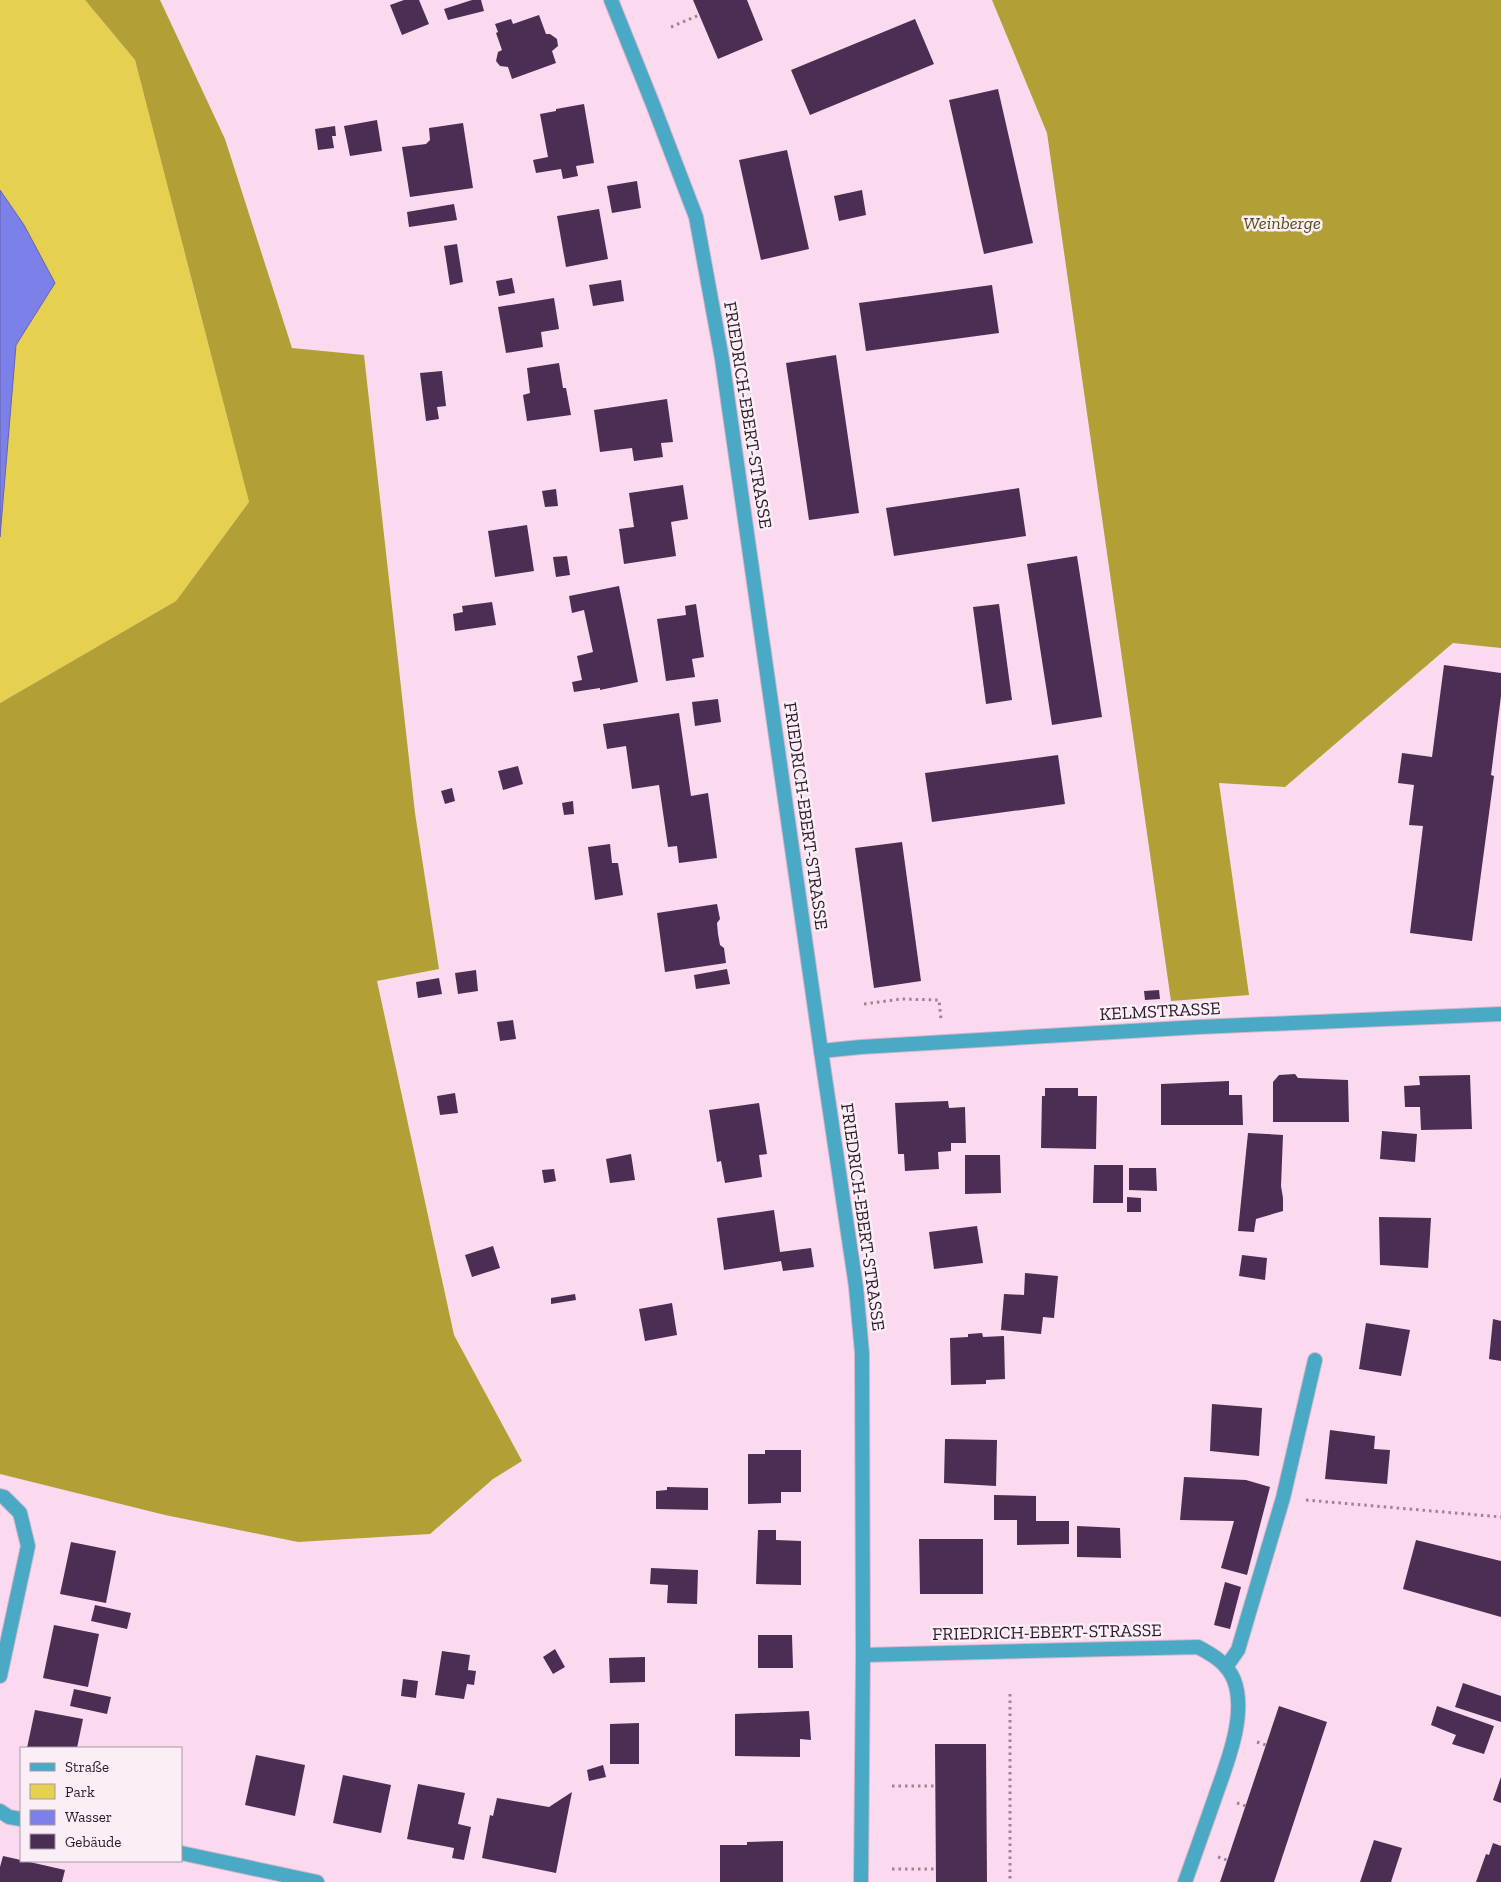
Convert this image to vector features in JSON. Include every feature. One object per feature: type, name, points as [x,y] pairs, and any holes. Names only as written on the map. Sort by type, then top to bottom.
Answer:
[{"type":"street","name":"FRIEDRICH-EBERT-STRASSE","points":[[611,0],[696,217],[722,359],[856,1287],[862,1353],[863,1655],[861,1882]]},
{"type":"street","name":"KELMSTRASSE","points":[[821,1052],[852,1048],[1189,1028],[1501,1014]]},
{"type":"street","points":[[1185,1882],[1229,1757],[1238,1703],[1234,1680],[1226,1666],[1238,1650],[1283,1498],[1315,1360]]},
{"type":"street","points":[[0,1496],[4,1497],[20,1513],[28,1546],[0,1676]]},
{"type":"street","name":"FRIEDRICH-EBERT-STRASSE","points":[[863,1655],[1198,1648],[1226,1666]]},
{"type":"street","points":[[0,1811],[8,1817],[20,1819]]},
{"type":"street","points":[[182,1853],[317,1882]]},
{"type":"path","points":[[671,28],[699,15]]},
{"type":"path","points":[[864,1004],[901,1000],[939,1000],[944,1042]]},
{"type":"path","points":[[1283,1498],[1501,1517]]},
{"type":"path","points":[[1010,1694],[1010,1882]]},
{"type":"path","points":[[892,1786],[936,1786]]},
{"type":"path","points":[[892,1869],[936,1869]]},
{"type":"green space","points":[[0,0],[85,0],[135,60],[249,502],[176,601],[0,703],[0,537],[16,345],[55,283],[24,225],[0,190]]},
{"type":"green space","points":[[85,0],[160,0],[225,139],[292,348],[364,355],[415,813],[439,969],[377,981],[454,1335],[522,1461],[493,1479],[430,1534],[298,1542],[165,1515],[0,1474],[0,703],[176,601],[249,502],[135,60]]},
{"type":"green space","name":"Weinberge","points":[[992,0],[1501,0],[1501,648],[1453,643],[1285,787],[1219,783],[1249,995],[1171,1001],[1047,133]]},
{"type":"water","points":[[0,190],[24,225],[55,283],[16,345],[0,537]]},
{"type":"building","points":[[404,0],[419,0],[429,24],[402,35],[390,5]]},
{"type":"building","points":[[472,0],[481,0],[484,11],[448,20],[444,9]]},
{"type":"building","points":[[693,0],[747,0],[763,40],[718,59]]},
{"type":"building","points":[[539,15],[546,34],[550,34],[557,39],[558,46],[552,51],[556,63],[512,79],[508,67],[500,66],[496,61],[498,52],[502,50],[495,24],[511,19],[513,24]]},
{"type":"building","points":[[915,19],[934,64],[810,115],[791,70]]},
{"type":"building","points":[[998,89],[1033,243],[984,254],[949,100]]},
{"type":"building","points":[[584,104],[594,163],[576,166],[578,176],[563,179],[561,169],[536,173],[533,160],[548,157],[540,114]]},
{"type":"building","points":[[377,120],[382,151],[350,156],[344,126]]},
{"type":"building","points":[[463,123],[473,188],[410,197],[402,147],[426,144],[430,140],[429,128]]},
{"type":"building","points":[[335,126],[336,136],[332,136],[334,148],[318,150],[315,129]]},
{"type":"building","points":[[787,150],[809,249],[761,260],[739,160]]},
{"type":"building","points":[[637,181],[641,208],[612,213],[607,186]]},
{"type":"building","points":[[862,190],[866,215],[839,221],[834,196]]},
{"type":"building","points":[[454,204],[457,220],[409,227],[407,212]]},
{"type":"building","points":[[599,209],[608,259],[566,267],[557,216]]},
{"type":"building","points":[[457,244],[463,282],[450,285],[444,246]]},
{"type":"building","points":[[512,278],[515,293],[499,296],[496,281]]},
{"type":"building","points":[[621,280],[624,301],[593,306],[589,285]]},
{"type":"building","points":[[992,285],[999,333],[866,351],[859,303]]},
{"type":"building","points":[[554,298],[559,329],[541,332],[543,347],[506,353],[498,307]]},
{"type":"building","points":[[836,355],[859,513],[809,520],[786,363]]},
{"type":"building","points":[[559,363],[563,388],[566,388],[571,415],[527,421],[523,395],[530,393],[527,368]]},
{"type":"building","points":[[442,371],[446,406],[437,407],[439,419],[426,421],[420,373]]},
{"type":"building","points":[[667,399],[673,442],[661,443],[663,457],[634,461],[632,448],[600,452],[594,410]]},
{"type":"building","points":[[683,485],[688,519],[671,522],[676,556],[624,564],[619,529],[634,527],[629,493]]},
{"type":"building","points":[[1019,488],[1026,536],[894,556],[886,508]]},
{"type":"building","points":[[556,489],[558,506],[545,507],[542,491]]},
{"type":"building","points":[[527,525],[534,571],[495,577],[488,531]]},
{"type":"building","points":[[567,556],[570,575],[556,577],[553,557]]},
{"type":"building","points":[[1077,556],[1102,717],[1052,725],[1027,564]]},
{"type":"building","points":[[619,586],[638,682],[600,690],[600,688],[574,692],[572,682],[582,680],[577,656],[593,652],[584,610],[572,613],[569,596]]},
{"type":"building","points":[[492,602],[496,625],[455,631],[453,614],[463,612],[462,606]]},
{"type":"building","points":[[696,604],[704,657],[692,659],[695,677],[666,681],[657,619],[686,615],[685,606]]},
{"type":"building","points":[[999,604],[1012,700],[986,704],[973,607]]},
{"type":"building","points":[[1444,665],[1501,673],[1501,696],[1491,775],[1494,776],[1472,941],[1410,933],[1423,826],[1409,825],[1414,785],[1398,783],[1402,753],[1432,757]]},
{"type":"building","points":[[718,699],[721,722],[695,726],[692,702]]},
{"type":"building","points":[[679,713],[691,796],[708,793],[717,858],[679,863],[677,846],[668,847],[659,785],[632,789],[626,746],[607,749],[603,724]]},
{"type":"building","points":[[1058,755],[1065,804],[932,822],[925,773]]},
{"type":"building","points":[[518,766],[523,784],[503,790],[498,771]]},
{"type":"building","points":[[452,788],[455,801],[445,804],[441,791]]},
{"type":"building","points":[[573,801],[574,814],[564,815],[562,803]]},
{"type":"building","points":[[902,842],[921,981],[874,988],[855,848]]},
{"type":"building","points":[[610,844],[612,863],[618,863],[623,895],[595,900],[588,847]]},
{"type":"building","points":[[717,904],[720,919],[717,923],[718,934],[720,945],[724,948],[726,963],[665,972],[657,913]]},
{"type":"building","points":[[727,969],[730,984],[696,989],[694,975]]},
{"type":"building","points":[[476,970],[478,991],[458,994],[455,973]]},
{"type":"building","points":[[439,978],[442,994],[418,998],[416,982]]},
{"type":"building","points":[[1159,990],[1160,999],[1145,1000],[1144,991]]},
{"type":"building","points":[[513,1020],[516,1039],[500,1041],[497,1022]]},
{"type":"building","points":[[1295,1074],[1298,1078],[1348,1080],[1349,1122],[1273,1122],[1273,1082],[1279,1075]]},
{"type":"building","points":[[1470,1075],[1472,1129],[1421,1130],[1420,1107],[1405,1107],[1404,1086],[1420,1085],[1419,1076]]},
{"type":"building","points":[[1229,1081],[1229,1095],[1242,1095],[1243,1125],[1161,1125],[1161,1084]]},
{"type":"building","points":[[1045,1088],[1078,1088],[1078,1096],[1097,1096],[1096,1149],[1041,1148],[1042,1096],[1045,1096]]},
{"type":"building","points":[[455,1093],[458,1113],[440,1115],[437,1096]]},
{"type":"building","points":[[948,1101],[949,1108],[965,1107],[966,1143],[951,1143],[951,1151],[938,1152],[939,1169],[905,1171],[904,1154],[898,1154],[895,1103]]},
{"type":"building","points":[[759,1103],[767,1154],[759,1155],[762,1177],[725,1183],[721,1161],[717,1162],[709,1110]]},
{"type":"building","points":[[1382,1131],[1417,1134],[1415,1162],[1380,1159]]},
{"type":"building","points":[[1248,1133],[1283,1135],[1281,1186],[1283,1211],[1256,1219],[1254,1232],[1238,1231]]},
{"type":"building","points":[[631,1154],[635,1180],[610,1183],[606,1159]]},
{"type":"building","points":[[965,1155],[1000,1155],[1001,1193],[965,1194]]},
{"type":"building","points":[[1094,1165],[1123,1165],[1123,1203],[1093,1203]]},
{"type":"building","points":[[1129,1168],[1156,1168],[1157,1191],[1129,1190]]},
{"type":"building","points":[[554,1169],[556,1181],[544,1183],[542,1170]]},
{"type":"building","points":[[1127,1197],[1141,1198],[1141,1212],[1127,1212]]},
{"type":"building","points":[[774,1210],[780,1252],[811,1248],[814,1267],[783,1271],[781,1261],[724,1270],[717,1218]]},
{"type":"building","points":[[1379,1217],[1431,1218],[1428,1268],[1380,1265]]},
{"type":"building","points":[[977,1226],[983,1263],[934,1269],[929,1232]]},
{"type":"building","points":[[493,1246],[500,1268],[472,1277],[465,1255]]},
{"type":"building","points":[[1242,1255],[1267,1258],[1265,1280],[1239,1276]]},
{"type":"building","points":[[1025,1273],[1058,1276],[1054,1318],[1043,1317],[1041,1334],[1001,1330],[1004,1294],[1024,1295]]},
{"type":"building","points":[[575,1294],[576,1300],[551,1304],[551,1298]]},
{"type":"building","points":[[672,1303],[677,1335],[645,1341],[639,1309]]},
{"type":"building","points":[[1493,1319],[1501,1321],[1501,1361],[1489,1359]]},
{"type":"building","points":[[1366,1323],[1410,1330],[1401,1376],[1359,1369]]},
{"type":"building","points":[[982,1333],[983,1337],[1004,1336],[1005,1379],[986,1380],[986,1384],[951,1385],[950,1338],[968,1337],[968,1334]]},
{"type":"building","points":[[1212,1404],[1262,1408],[1259,1456],[1210,1451]]},
{"type":"building","points":[[1330,1430],[1375,1436],[1374,1449],[1390,1450],[1387,1484],[1325,1479]]},
{"type":"building","points":[[945,1439],[997,1440],[996,1486],[944,1483]]},
{"type":"building","points":[[765,1450],[801,1450],[801,1492],[781,1492],[781,1503],[748,1504],[748,1454],[765,1454]]},
{"type":"building","points":[[1184,1477],[1246,1480],[1270,1487],[1247,1575],[1221,1568],[1234,1521],[1180,1520]]},
{"type":"building","points":[[667,1487],[708,1488],[708,1510],[656,1509],[656,1491],[667,1490]]},
{"type":"building","points":[[994,1495],[1036,1496],[1036,1521],[1069,1521],[1069,1544],[1017,1545],[1017,1520],[994,1520]]},
{"type":"building","points":[[1077,1526],[1120,1528],[1121,1558],[1077,1557]]},
{"type":"building","points":[[758,1530],[776,1530],[776,1540],[801,1541],[801,1585],[756,1584]]},
{"type":"building","points":[[919,1539],[983,1539],[983,1594],[920,1594]]},
{"type":"building","points":[[1416,1540],[1501,1561],[1501,1617],[1403,1589]]},
{"type":"building","points":[[71,1542],[116,1551],[106,1603],[60,1594]]},
{"type":"building","points":[[651,1568],[698,1570],[697,1604],[667,1603],[668,1585],[650,1584]]},
{"type":"building","points":[[1225,1582],[1241,1587],[1230,1629],[1214,1625]]},
{"type":"building","points":[[95,1605],[131,1613],[127,1629],[91,1621]]},
{"type":"building","points":[[54,1625],[99,1634],[88,1687],[43,1678]]},
{"type":"building","points":[[758,1635],[792,1635],[793,1668],[758,1668]]},
{"type":"building","points":[[555,1649],[565,1667],[553,1674],[543,1657]]},
{"type":"building","points":[[442,1651],[470,1655],[468,1670],[476,1671],[474,1685],[467,1684],[464,1699],[435,1695]]},
{"type":"building","points":[[645,1657],[645,1682],[610,1683],[609,1658]]},
{"type":"building","points":[[403,1679],[418,1681],[416,1698],[401,1696]]},
{"type":"building","points":[[1463,1683],[1501,1696],[1501,1722],[1455,1707]]},
{"type":"building","points":[[74,1689],[111,1697],[107,1714],[70,1706]]},
{"type":"building","points":[[1279,1706],[1327,1722],[1274,1882],[1220,1882]]},
{"type":"building","points":[[1437,1706],[1494,1726],[1484,1754],[1452,1744],[1456,1735],[1431,1725]]},
{"type":"building","points":[[35,1710],[83,1719],[77,1747],[27,1747]]},
{"type":"building","points":[[809,1711],[811,1740],[800,1739],[800,1757],[735,1756],[735,1714]]},
{"type":"building","points":[[639,1723],[639,1764],[610,1764],[610,1724]]},
{"type":"building","points":[[935,1744],[986,1744],[987,1882],[936,1882]]},
{"type":"building","points":[[256,1755],[305,1765],[295,1816],[245,1805]]},
{"type":"building","points":[[603,1765],[606,1777],[589,1781],[587,1770]]},
{"type":"building","points":[[343,1775],[391,1785],[381,1833],[333,1823]]},
{"type":"building","points":[[1501,1777],[1501,1803],[1493,1800]]},
{"type":"building","points":[[418,1784],[465,1793],[458,1824],[471,1827],[464,1860],[452,1858],[454,1848],[407,1839]]},
{"type":"building","points":[[572,1792],[556,1873],[482,1858],[490,1815],[493,1816],[497,1798],[549,1807]]},
{"type":"building","points":[[1374,1840],[1402,1848],[1391,1882],[1360,1882]]},
{"type":"building","points":[[783,1841],[783,1882],[720,1882],[720,1845],[747,1845],[747,1842]]},
{"type":"building","points":[[1493,1843],[1501,1846],[1501,1882],[1476,1882],[1486,1854],[1489,1855]]},
{"type":"building","points":[[3,1856],[20,1860],[20,1862],[30,1862],[65,1870],[62,1882],[0,1882],[0,1867]]}]
